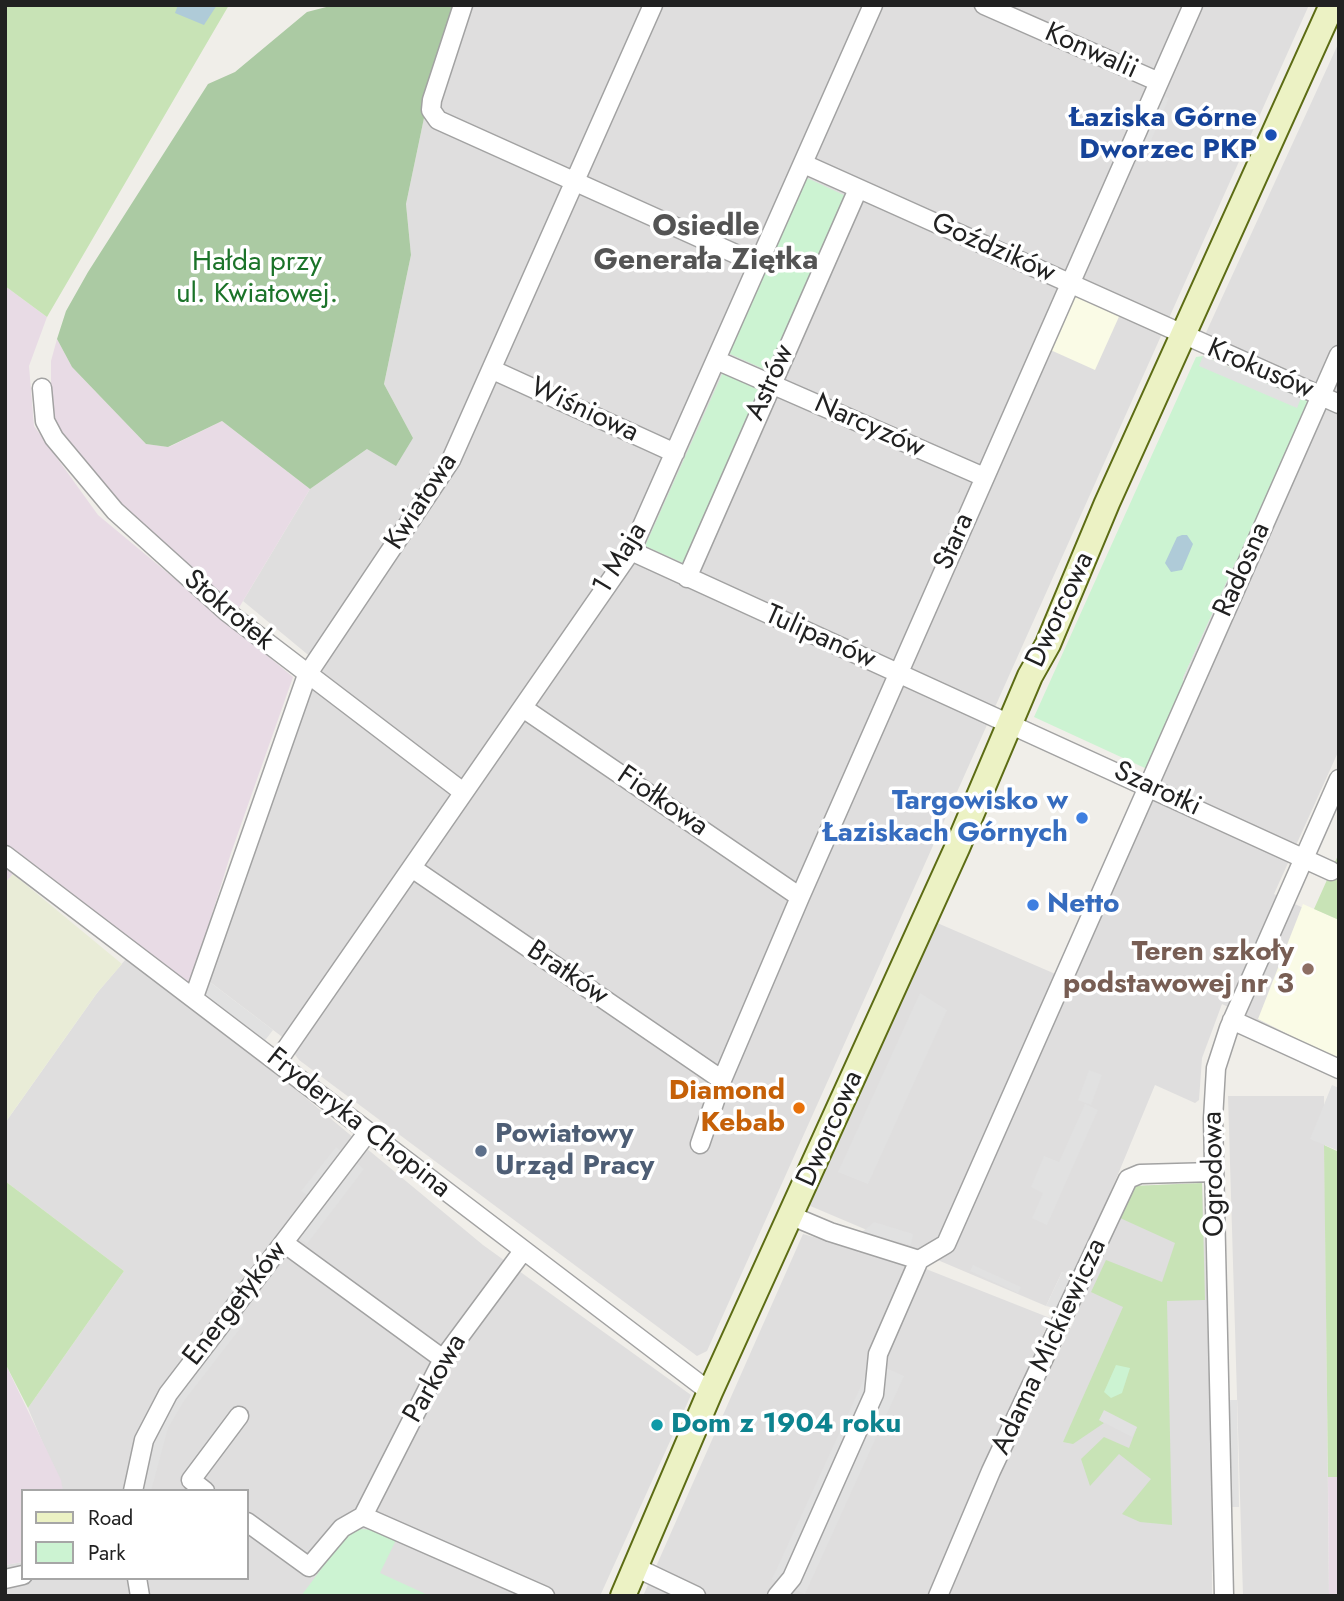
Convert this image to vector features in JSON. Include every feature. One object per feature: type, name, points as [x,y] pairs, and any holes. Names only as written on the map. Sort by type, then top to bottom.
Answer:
[{"type":"street","points":[[463,5],[431,110],[438,120],[758,264]]},
{"type":"street","name":"Kwiatowa","points":[[194,997],[307,675],[440,479],[493,370],[653,5]]},
{"type":"street","name":"1 Maja","points":[[277,1062],[631,551],[873,5]]},
{"type":"street","name":"Konwalii","points":[[984,5],[1159,82]]},
{"type":"street","name":"Stara","points":[[700,1143],[722,1080],[800,897],[1193,5]]},
{"type":"street","name":"Dworcowa","points":[[623,1596],[710,1392],[792,1216],[957,848],[1009,723],[1048,644],[1182,335],[1332,5]]},
{"type":"street","name":"Goździków","points":[[804,164],[1182,335]]},
{"type":"street","name":"Astrów","points":[[687,578],[770,383],[858,189]]},
{"type":"street","name":"Krokusów","points":[[1182,335],[1339,404]]},
{"type":"street","name":"Radosna","points":[[1148,786],[1339,355]]},
{"type":"street","name":"Narcyzów","points":[[716,360],[984,477]]},
{"type":"street","name":"Wiśniowa","points":[[493,370],[675,453]]},
{"type":"street","name":"Stokrotek","points":[[42,388],[46,421],[54,438],[115,511],[227,612],[463,792]]},
{"type":"street","name":"Tulipanów","points":[[631,551],[1009,723]]},
{"type":"street","name":"Fiołkowa","points":[[523,708],[800,897]]},
{"type":"street","name":"Szarotki","points":[[1009,723],[1331,871]]},
{"type":"street","name":"Ogrodowa","points":[[1224,1596],[1214,1172],[1216,1068],[1232,1020],[1339,779]]},
{"type":"street","points":[[777,1596],[792,1577],[874,1394],[878,1354],[919,1260],[940,1251],[946,1244],[1148,786]]},
{"type":"street","name":"Fryderyka Chopina","points":[[5,855],[523,1251],[604,1305],[710,1392]]},
{"type":"street","name":"Bratków","points":[[412,868],[722,1080]]},
{"type":"street","points":[[1232,1020],[1339,1069]]},
{"type":"street","name":"Energetyków","points":[[133,1489],[139,1455],[155,1415],[184,1370],[368,1132]]},
{"type":"street","name":"Adama Mickiewicza","points":[[938,1596],[991,1471],[1128,1179],[1140,1174],[1214,1172]]},
{"type":"street","name":"Dworcowa","points":[[792,1216],[830,1232],[919,1260]]},
{"type":"street","points":[[284,1243],[443,1359]]},
{"type":"street","name":"Parkowa","points":[[248,1523],[309,1567],[342,1528],[363,1516],[443,1359],[523,1251]]},
{"type":"street","points":[[202,1489],[191,1480],[239,1416]]},
{"type":"street","points":[[363,1516],[545,1596]]},
{"type":"street","points":[[635,1567],[696,1596]]},
{"type":"shaded area","points":[[471,5],[1309,5],[707,1351],[697,1356],[299,1060],[281,1036],[206,979],[315,681],[324,668],[243,601],[310,489],[367,449],[413,438],[384,384],[411,255],[406,204],[424,118]]},
{"type":"shaded area","points":[[1339,42],[1339,750],[1274,894],[1339,925],[1339,1061],[1222,1004],[1202,1058],[1199,1100],[1195,1103],[1155,1085],[1075,1278],[1062,1272],[1046,1306],[808,1205],[935,922],[1067,979],[1332,392],[1204,337]]},
{"type":"shaded area","points":[[1154,95],[1169,98],[1144,157],[1125,159]]},
{"type":"shaded area","points":[[5,286],[47,317],[29,366],[34,426],[98,515],[293,677],[231,853],[186,998],[131,953],[13,874],[5,883]]},
{"type":"shaded area","points":[[1072,288],[1122,310],[1095,370],[1046,348]]},
{"type":"shaded area","points":[[57,339],[72,367],[146,444],[169,447],[222,421],[310,489],[237,611],[133,519],[66,443],[51,412],[51,361]]},
{"type":"shaded area","points":[[1203,356],[1301,398],[1297,408],[1199,366]]},
{"type":"shaded area","points":[[1244,556],[1185,688],[1183,678],[1236,561]]},
{"type":"shaded area","points":[[13,874],[122,964],[97,993],[5,1123],[5,883]]},
{"type":"shaded area","name":"Teren szkoły podstawowej nr 3","points":[[1303,904],[1339,920],[1339,1060],[1258,1019]]},
{"type":"shaded area","points":[[131,953],[483,1245],[691,1395],[600,1596],[5,1596],[5,1565],[21,1562],[21,1580],[248,1580],[248,1489],[62,1489],[28,1408],[124,1271],[5,1181],[5,1123],[97,993]]},
{"type":"shaded area","points":[[206,979],[273,1030],[263,1043],[203,996]]},
{"type":"shaded area","points":[[920,993],[947,1010],[868,1184],[838,1172]]},
{"type":"shaded area","points":[[1089,1070],[1102,1075],[1091,1105],[1078,1100]]},
{"type":"shaded area","points":[[1332,1085],[1339,1088],[1339,1151],[1310,1139]]},
{"type":"shaded area","points":[[1228,1096],[1324,1096],[1329,1596],[1243,1596]]},
{"type":"shaded area","points":[[1085,1104],[1098,1110],[1047,1225],[1032,1218],[1043,1193],[1031,1187],[1044,1156],[1059,1162]]},
{"type":"shaded area","points":[[336,1147],[364,1169],[307,1244],[298,1237],[321,1205],[301,1191]]},
{"type":"shaded area","points":[[1202,1183],[1211,1372],[1212,1596],[946,1596],[1013,1426],[1026,1419],[1072,1325],[1132,1186]]},
{"type":"shaded area","points":[[874,1222],[913,1234],[911,1245],[861,1233]]},
{"type":"shaded area","points":[[803,1234],[921,1267],[1050,1318],[933,1596],[643,1596]]},
{"type":"shaded area","points":[[973,1265],[1021,1287],[1018,1293],[970,1271]]},
{"type":"shaded area","points":[[1062,1272],[1075,1278],[1058,1309],[1046,1306]]},
{"type":"shaded area","points":[[237,1314],[246,1321],[184,1401],[168,1428],[152,1489],[140,1489],[146,1455],[174,1394]]},
{"type":"shaded area","points":[[872,1362],[904,1376],[805,1594],[772,1579]]},
{"type":"shaded area","points":[[5,1363],[61,1480],[63,1489],[21,1489],[21,1562],[5,1565]]},
{"type":"shaded area","points":[[1225,1400],[1237,1400],[1239,1507],[1227,1507]]},
{"type":"shaded area","points":[[1104,1410],[1137,1427],[1132,1437],[1099,1420]]},
{"type":"shaded area","points":[[1328,1477],[1339,1477],[1339,1596],[1329,1596]]},
{"type":"green space","points":[[5,5],[229,5],[47,317],[5,286]]},
{"type":"green space","name":"Hałda przy ul. Kwiatowej.","points":[[334,5],[454,5],[425,92],[424,118],[406,204],[411,255],[384,384],[413,438],[396,466],[367,449],[310,489],[222,421],[168,447],[146,444],[72,367],[57,339],[66,311],[88,272],[208,84],[235,72],[307,12]]},
{"type":"green space","points":[[807,178],[846,196],[768,371],[728,353]]},
{"type":"green space","points":[[1203,356],[1306,400],[1309,405],[1244,556],[1236,562],[1183,678],[1185,688],[1147,769],[1034,717],[1196,357]]},
{"type":"green space","points":[[724,370],[762,388],[683,563],[645,546]]},
{"type":"green space","points":[[1339,853],[1339,920],[1314,909]]},
{"type":"green space","points":[[1324,1145],[1339,1152],[1339,1477],[1328,1477]]},
{"type":"green space","points":[[5,1181],[124,1271],[28,1408],[5,1363]]},
{"type":"green space","points":[[1202,1183],[1205,1300],[1167,1301],[1172,1525],[1140,1522],[1122,1514],[1151,1479],[1119,1454],[1090,1486],[1081,1459],[1104,1437],[1129,1448],[1137,1427],[1099,1420],[1104,1423],[1073,1444],[1063,1442],[1123,1307],[1091,1292],[1106,1260],[1162,1282],[1175,1243],[1120,1218],[1134,1186]]},
{"type":"green space","points":[[1116,1365],[1130,1368],[1122,1393],[1111,1398],[1104,1392]]},
{"type":"green space","points":[[375,1530],[396,1540],[380,1573],[430,1596],[301,1596],[349,1532]]},
{"type":"water","points":[[178,5],[217,5],[204,25],[175,13]]},
{"type":"water","points":[[1187,535],[1193,544],[1182,570],[1171,572],[1165,563],[1177,537]]},
{"type":"place","name":"Łaziska Górne Dworzec PKP","points":[[1271,135]]},
{"type":"place","name":"Targowisko w Łaziskach Górnych","points":[[1082,818]]},
{"type":"place","name":"Netto","points":[[1033,905]]},
{"type":"place","name":"Teren szkoły podstawowej nr 3","points":[[1308,969]]},
{"type":"place","name":"Diamond Kebab","points":[[799,1108]]},
{"type":"place","name":"Powiatowy Urząd Pracy","points":[[481,1151]]},
{"type":"place","name":"Dom z 1904 roku","points":[[657,1425]]},
{"type":"district","name":"Osiedle Generała Ziętka","points":[[706,245]]}]
